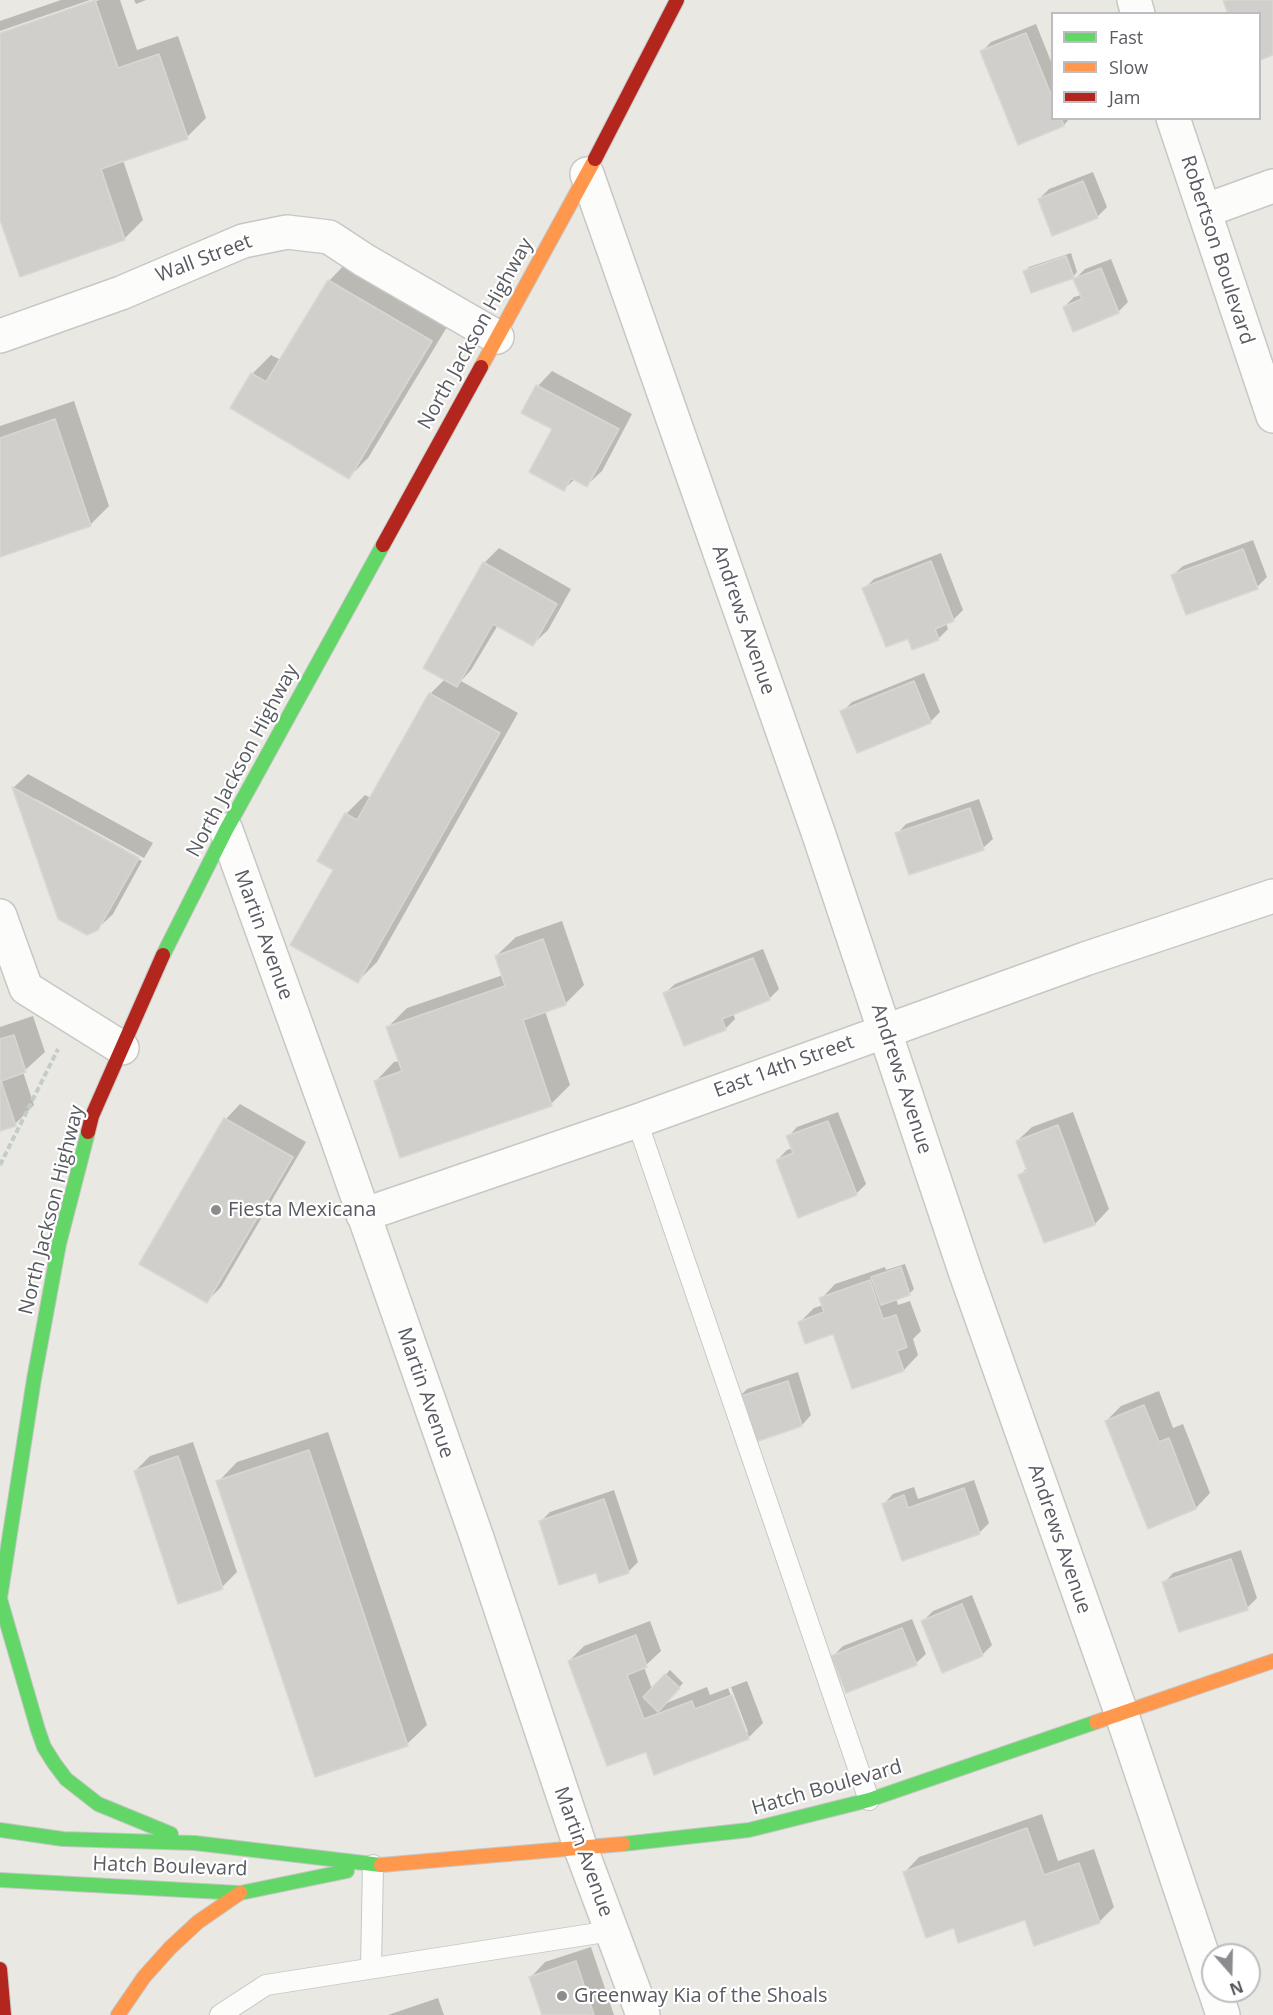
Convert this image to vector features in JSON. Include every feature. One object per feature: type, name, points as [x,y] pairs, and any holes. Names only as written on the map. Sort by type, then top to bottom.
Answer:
[{"type":"main road","name":"North Jackson Highway","points":[[0,1598],[33,1379],[59,1244],[92,1116],[164,953],[226,830],[587,174],[677,0]]},
{"type":"main road","points":[[0,1598],[38,1730],[45,1747],[66,1779],[98,1804],[195,1843]]},
{"type":"main road","name":"Hatch Boulevard","points":[[0,1830],[63,1839],[195,1843],[373,1865],[581,1849],[749,1830],[869,1800],[1273,1661]]},
{"type":"main road","name":"Hatch Boulevard","points":[[0,1880],[240,1893],[373,1865]]},
{"type":"main road","points":[[118,2015],[144,1977],[170,1948],[198,1922],[240,1893]]},
{"type":"main road","points":[[0,1969],[4,2015]]},
{"type":"street","name":"Robertson Boulevard","points":[[1174,120],[1273,416]]},
{"type":"street","name":"Andrews Avenue","points":[[587,174],[814,821],[964,1271],[1121,1712],[1201,1950]]},
{"type":"street","points":[[1204,211],[1273,186]]},
{"type":"street","name":"Wall Street","points":[[0,336],[121,293],[243,241],[287,232],[329,237],[496,337]]},
{"type":"street","name":"Martin Avenue","points":[[226,830],[477,1538],[581,1849],[643,2015]]},
{"type":"street","name":"East 14th Street","points":[[363,1215],[637,1121],[1085,958],[1273,896]]},
{"type":"street","points":[[0,916],[13,991],[74,1019],[122,1048]]},
{"type":"lane","points":[[637,1121],[869,1800]]},
{"type":"lane","points":[[371,1968],[373,1865]]},
{"type":"lane","points":[[220,2015],[266,1985],[371,1968],[616,1944]]},
{"type":"path","points":[[0,1165],[74,1019]]},
{"type":"building","points":[[95,0],[118,68],[159,54],[188,139],[101,169],[125,240],[20,277],[0,220],[0,33]]},
{"type":"building","points":[[1223,0],[1273,0],[1273,55],[1261,60],[1261,12],[1227,12]]},
{"type":"building","points":[[1026,33],[1051,95],[1051,120],[1062,120],[1064,126],[1018,145],[980,51]]},
{"type":"building","points":[[1083,181],[1098,218],[1052,236],[1038,199]]},
{"type":"building","points":[[1066,256],[1074,278],[1031,293],[1023,271]]},
{"type":"building","points":[[1101,268],[1119,313],[1073,332],[1063,307],[1082,299],[1073,279]]},
{"type":"building","points":[[328,280],[432,341],[349,479],[230,408],[251,373],[266,382]]},
{"type":"building","points":[[536,385],[619,429],[587,487],[571,478],[564,491],[529,472],[552,429],[521,413]]},
{"type":"building","points":[[55,419],[91,526],[0,557],[0,438]]},
{"type":"building","points":[[1243,549],[1258,589],[1186,615],[1171,575]]},
{"type":"building","points":[[931,561],[954,621],[935,629],[939,640],[912,650],[908,639],[886,647],[862,588]]},
{"type":"building","points":[[483,562],[557,604],[533,646],[493,624],[457,687],[423,668]]},
{"type":"building","points":[[914,681],[931,723],[857,753],[840,711]]},
{"type":"building","points":[[429,693],[500,733],[358,983],[290,945],[333,870],[317,861],[345,813],[357,820]]},
{"type":"building","points":[[12,787],[139,858],[98,930],[87,935],[58,919]]},
{"type":"building","points":[[970,808],[984,850],[909,875],[895,833]]},
{"type":"building","points":[[543,939],[566,1005],[523,1020],[552,1106],[400,1158],[374,1081],[402,1071],[386,1027],[505,986],[495,956]]},
{"type":"building","points":[[753,958],[770,1000],[722,1019],[726,1030],[684,1046],[663,993]]},
{"type":"building","points":[[14,1035],[26,1072],[1,1081],[16,1126],[0,1131],[0,1039]]},
{"type":"building","name":"Fiesta Mexicana","points":[[224,1118],[293,1157],[207,1303],[139,1264]]},
{"type":"building","points":[[828,1121],[857,1195],[798,1218],[776,1160],[793,1153],[786,1136]]},
{"type":"building","points":[[1058,1125],[1095,1225],[1044,1243],[1018,1175],[1027,1171],[1016,1141]]},
{"type":"building","points":[[901,1267],[910,1295],[881,1305],[871,1277]]},
{"type":"building","points":[[870,1280],[883,1319],[896,1315],[907,1347],[897,1351],[904,1371],[852,1389],[833,1334],[805,1344],[798,1322],[824,1312],[819,1298]]},
{"type":"building","points":[[788,1381],[802,1426],[750,1444],[735,1398]]},
{"type":"building","points":[[1144,1405],[1159,1442],[1169,1438],[1196,1509],[1148,1529],[1105,1421]]},
{"type":"building","points":[[309,1450],[408,1746],[315,1777],[216,1481]]},
{"type":"building","points":[[178,1456],[223,1589],[178,1604],[134,1471]]},
{"type":"building","points":[[964,1488],[980,1534],[902,1561],[882,1504],[904,1495],[908,1508]]},
{"type":"building","points":[[604,1499],[629,1573],[599,1583],[596,1573],[559,1585],[539,1521]]},
{"type":"building","points":[[1231,1559],[1248,1610],[1179,1632],[1162,1582]]},
{"type":"building","points":[[962,1604],[983,1656],[942,1673],[921,1621]]},
{"type":"building","points":[[902,1628],[917,1665],[846,1693],[831,1656]]},
{"type":"building","points":[[636,1635],[647,1667],[627,1675],[644,1719],[692,1701],[695,1709],[732,1695],[749,1739],[654,1775],[646,1752],[607,1766],[568,1661]]},
{"type":"building","points":[[665,1674],[680,1688],[658,1712],[643,1697]]},
{"type":"building","points":[[1027,1828],[1044,1875],[1079,1863],[1100,1923],[1034,1946],[1025,1920],[958,1943],[954,1928],[926,1938],[903,1872]]},
{"type":"building","name":"Greenway Kia of the Shoals","points":[[576,1961],[594,2015],[542,2015],[529,1977]]},
{"type":"traffic: fast","points":[[163,955],[226,830],[383,545]]},
{"type":"traffic: fast","points":[[0,1598],[34,1379],[59,1244],[88,1132]]},
{"type":"traffic: fast","points":[[0,1599],[38,1730],[44,1747],[54,1763],[66,1779],[98,1804],[171,1834]]},
{"type":"traffic: fast","points":[[623,1844],[749,1830],[869,1800],[1096,1722]]},
{"type":"traffic: fast","points":[[0,1830],[63,1839],[195,1843],[381,1865]]},
{"type":"traffic: fast","points":[[0,1880],[240,1893],[347,1871]]},
{"type":"traffic: slow","points":[[481,367],[595,159]]},
{"type":"traffic: slow","points":[[1096,1722],[1273,1661]]},
{"type":"traffic: slow","points":[[381,1865],[623,1844]]},
{"type":"traffic: slow","points":[[118,2015],[144,1977],[170,1948],[198,1922],[240,1893]]},
{"type":"traffic: jam","points":[[595,159],[677,0]]},
{"type":"traffic: jam","points":[[383,545],[481,367]]},
{"type":"traffic: jam","points":[[88,1132],[92,1116],[163,955]]},
{"type":"traffic: jam","points":[[0,1969],[4,2015]]},
{"type":"place","name":"Fiesta Mexicana","points":[[216,1210]]},
{"type":"place","name":"Greenway Kia of the Shoals","points":[[562,1996]]}]
